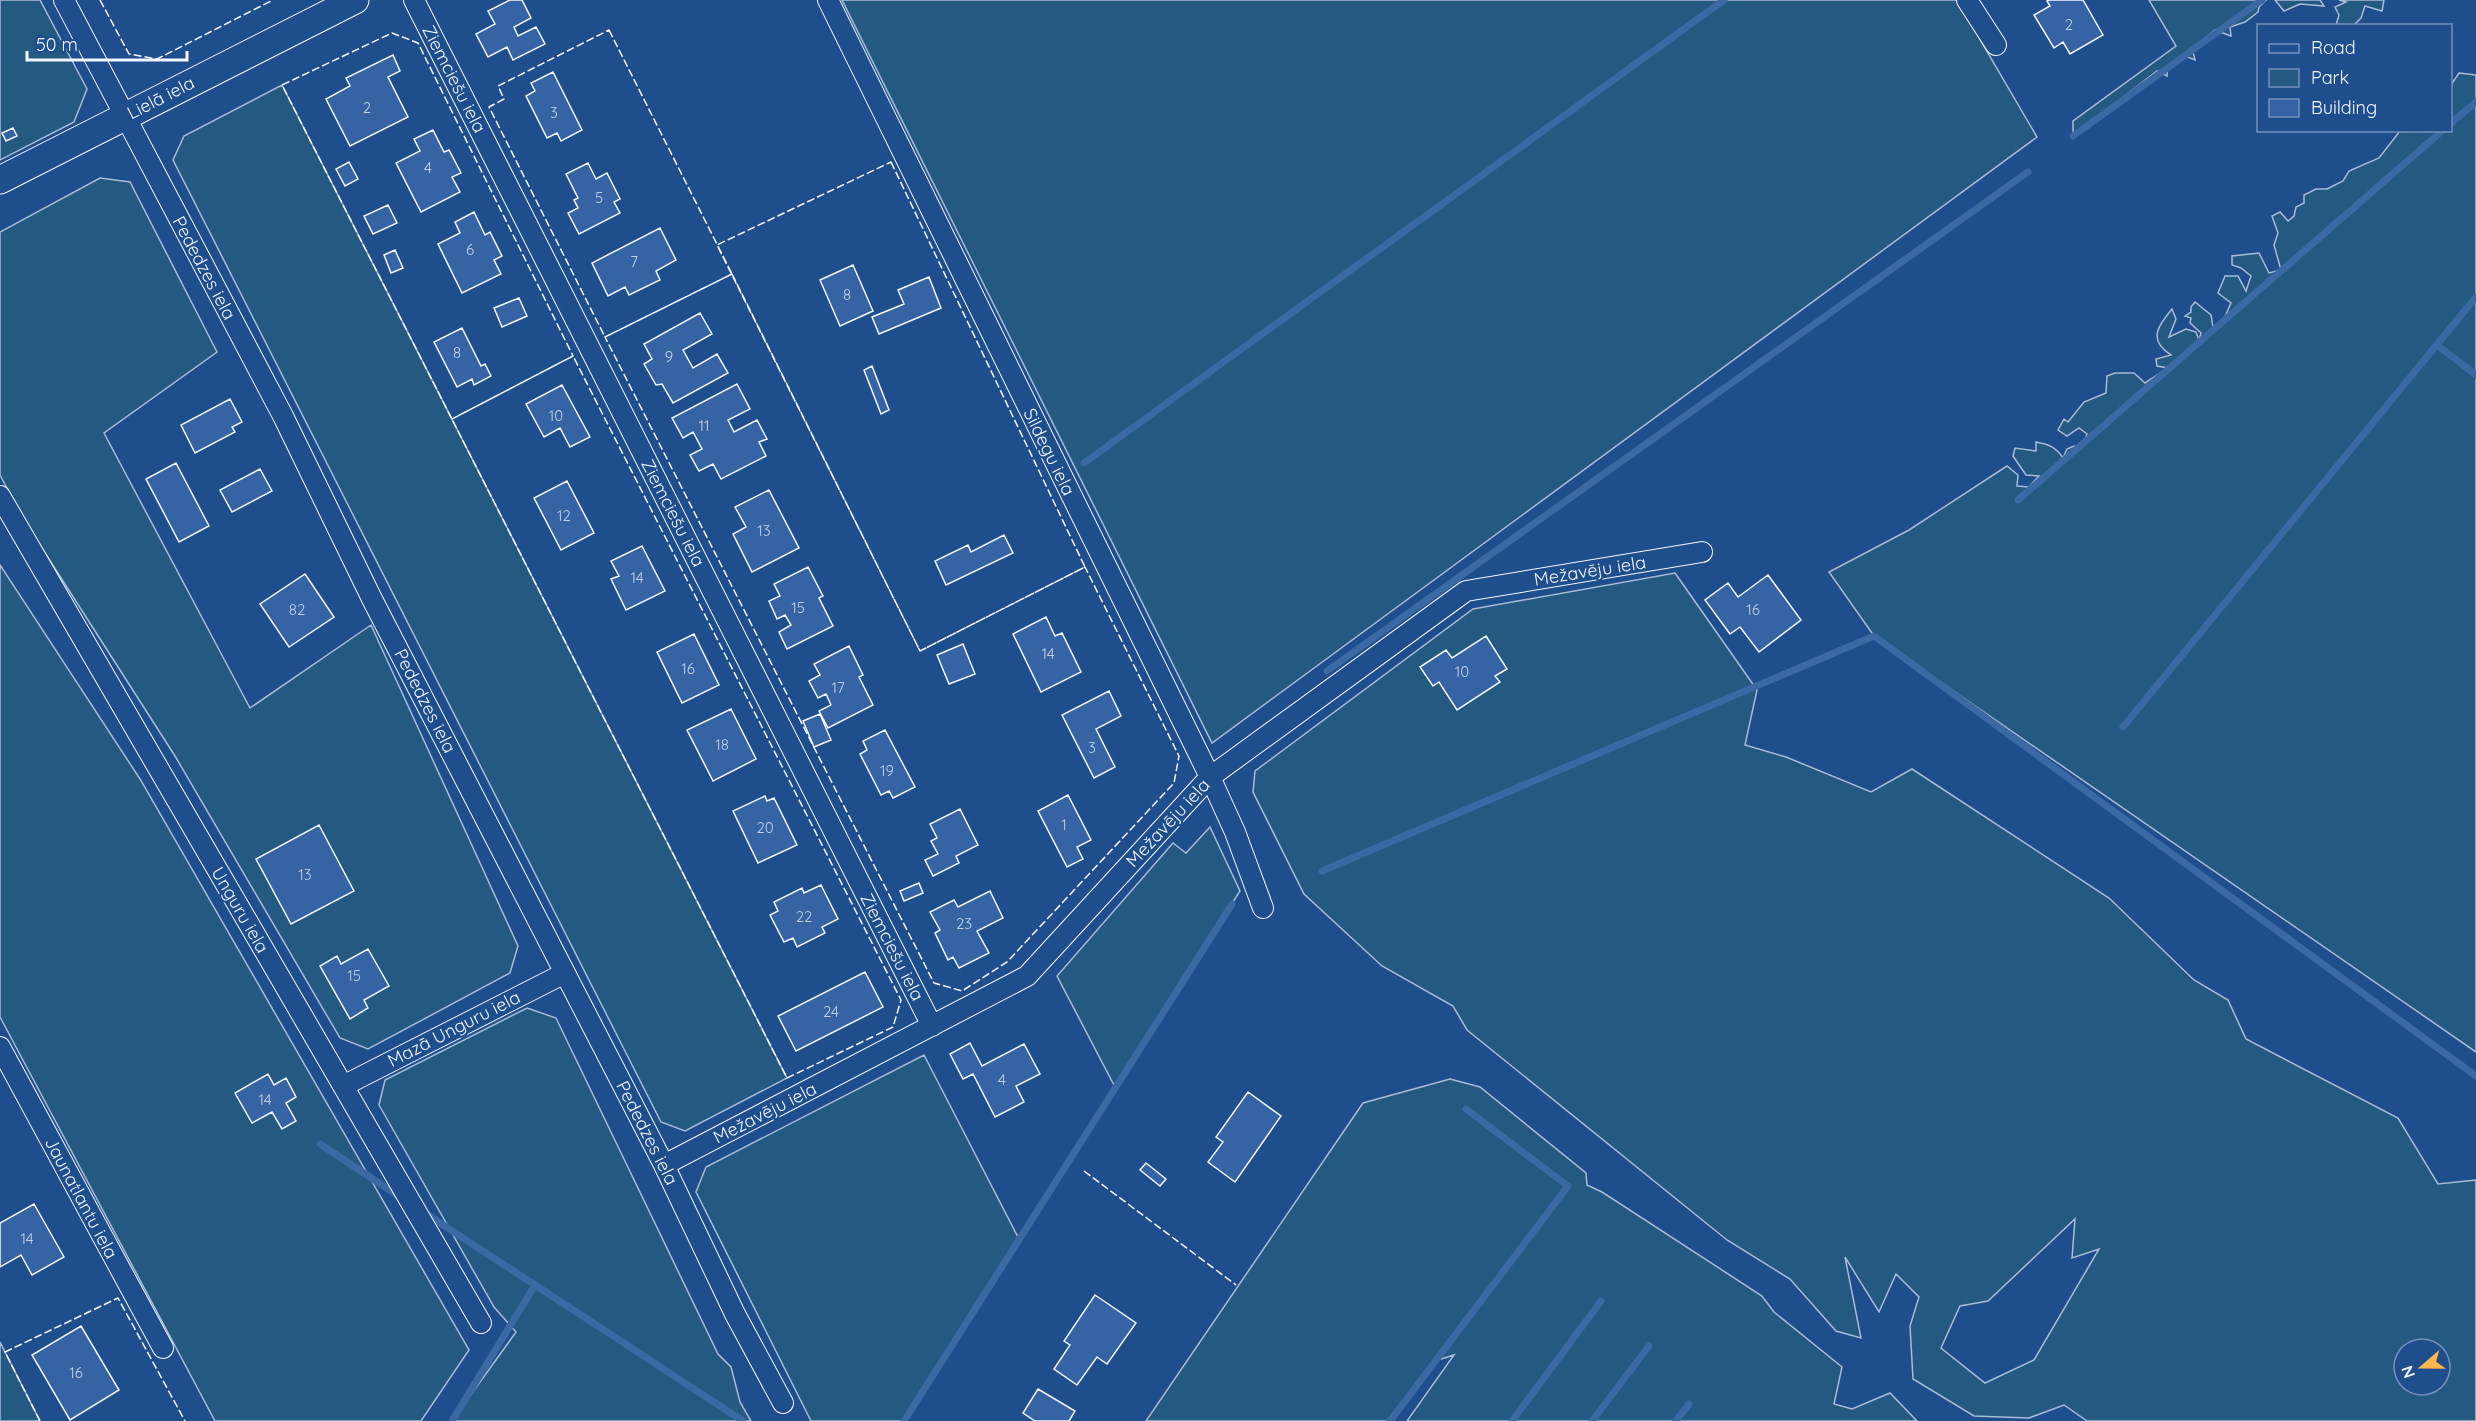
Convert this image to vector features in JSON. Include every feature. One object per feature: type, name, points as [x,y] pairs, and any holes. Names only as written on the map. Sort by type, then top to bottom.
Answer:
[{"type":"street","name":"Pededzes iela","points":[[64,0],[283,416],[377,609],[664,1165],[735,1314],[783,1403]]},
{"type":"street","name":"Lielā iela","points":[[0,180],[355,0]]},
{"type":"street","name":"Ziemciešu iela","points":[[414,0],[932,1026]]},
{"type":"street","name":"Sildegu iela","points":[[828,0],[1210,777],[1235,832],[1263,908]]},
{"type":"street","points":[[1973,2],[1996,45]]},
{"type":"street","name":"Unguru iela","points":[[0,496],[481,1323]]},
{"type":"street","name":"Mežavēju iela","points":[[664,1165],[1027,976],[1210,777],[1466,591],[1702,552]]},
{"type":"street","name":"Mazā Unguru iela","points":[[343,1086],[565,973]]},
{"type":"street","name":"Jaunatlantu iela","points":[[0,1047],[163,1348]]},
{"type":"green space","points":[[0,0],[40,0],[87,89],[74,122],[0,160]]},
{"type":"green space","points":[[842,0],[1957,0],[2037,137],[1212,743]]},
{"type":"green space","points":[[2149,0],[2266,0],[2259,7],[2258,12],[2245,22],[2230,27],[2231,36],[2215,30],[2192,48],[2195,60],[2183,55],[2168,65],[2167,76],[2157,71],[2073,136],[2073,121],[2176,46]]},
{"type":"green space","points":[[2275,0],[2320,0],[2324,6],[2300,4],[2284,11]]},
{"type":"green space","points":[[2339,0],[2384,0],[2382,11],[2365,6],[2361,18],[2355,24],[2336,24],[2339,15],[2335,7],[2346,2]]},
{"type":"green space","points":[[2459,73],[2476,75],[2476,1052],[1874,636],[1829,572],[1909,530],[2007,466],[2018,475],[2017,486],[2029,487],[2039,476],[2026,475],[2013,456],[2015,448],[2036,451],[2036,442],[2055,449],[2063,458],[2067,449],[2074,446],[2081,449],[2087,434],[2079,428],[2067,436],[2058,430],[2064,419],[2068,422],[2084,402],[2106,393],[2107,376],[2115,373],[2134,373],[2145,383],[2168,368],[2157,366],[2156,359],[2171,355],[2159,344],[2157,333],[2172,309],[2176,319],[2169,337],[2186,329],[2196,332],[2199,340],[2201,333],[2190,323],[2191,318],[2185,316],[2191,312],[2191,307],[2195,302],[2211,315],[2213,327],[2223,321],[2231,303],[2218,293],[2225,276],[2238,276],[2246,291],[2251,276],[2241,268],[2232,265],[2232,256],[2259,253],[2269,273],[2281,270],[2274,245],[2278,233],[2272,216],[2280,212],[2288,221],[2294,216],[2296,207],[2304,203],[2304,195],[2316,189],[2327,189],[2343,181],[2349,171],[2379,158],[2399,132],[2452,132],[2452,84]]},
{"type":"green space","points":[[282,85],[787,1078],[685,1131],[661,1122],[173,160],[184,136]]},
{"type":"green space","points":[[100,178],[130,182],[217,352],[104,433],[250,708],[371,625],[518,946],[510,973],[368,1049],[340,1038],[175,756],[22,517],[0,475],[0,232]]},
{"type":"green space","points":[[0,565],[140,779],[469,1350],[421,1421],[215,1421],[0,1017]]},
{"type":"green space","points":[[1675,573],[1757,690],[1745,745],[1786,757],[1871,792],[1912,769],[2109,898],[2194,980],[2228,1000],[2246,1039],[2398,1118],[2438,1184],[2476,1180],[2476,1421],[2087,1421],[2064,1405],[2029,1418],[1974,1416],[1913,1379],[1910,1326],[1919,1297],[1896,1274],[1879,1312],[1845,1257],[1861,1338],[1836,1331],[1790,1279],[1727,1240],[1467,1030],[1453,1006],[1382,966],[1304,894],[1253,792],[1255,771],[1473,609]],"holes":[[[2075,1219],[2072,1258],[2099,1249],[2034,1360],[1985,1383],[1941,1348],[1960,1306],[1988,1301]]]},
{"type":"green space","points":[[1210,827],[1240,891],[1115,1087],[1057,976],[1173,843],[1186,853]]},
{"type":"green space","points":[[527,1008],[556,1018],[718,1354],[731,1367],[740,1402],[751,1421],[452,1421],[516,1332],[494,1307],[379,1105],[385,1080]]},
{"type":"green space","points":[[924,1055],[1019,1239],[904,1421],[811,1421],[696,1192],[706,1167]]},
{"type":"green space","points":[[1450,1079],[1480,1087],[1586,1173],[1587,1185],[1602,1192],[1762,1296],[1774,1312],[1842,1367],[1834,1404],[1852,1409],[1890,1393],[1917,1421],[1407,1421],[1454,1355],[1435,1361],[1390,1421],[1146,1421],[1363,1103]]},
{"type":"green space","points":[[0,1342],[5,1352],[40,1421],[0,1421]]},
{"type":"building","points":[[510,0],[522,0],[531,18],[514,27],[518,36],[536,27],[545,44],[513,60],[507,47],[488,57],[476,34],[495,24],[488,11]]},
{"type":"building","points":[[2083,0],[2103,35],[2070,54],[2063,42],[2054,48],[2034,15],[2050,6],[2047,1]]},
{"type":"building","points":[[393,55],[400,71],[388,77],[408,117],[350,146],[326,99],[350,86],[346,78]]},
{"type":"building","points":[[553,72],[582,130],[561,141],[557,133],[547,138],[526,96],[535,91],[531,83]]},
{"type":"building","points":[[13,128],[17,136],[6,141],[2,133]]},
{"type":"building","points":[[433,130],[444,152],[449,150],[461,173],[452,177],[460,192],[421,212],[396,163],[420,151],[414,139]]},
{"type":"building","points":[[349,162],[358,179],[345,186],[336,169]]},
{"type":"building","points":[[588,163],[596,179],[607,173],[620,199],[614,202],[620,213],[579,234],[568,213],[578,208],[574,200],[578,198],[566,174]]},
{"type":"building","points":[[388,205],[397,223],[373,234],[364,216]]},
{"type":"building","points":[[474,212],[485,235],[490,232],[502,256],[494,260],[501,274],[462,293],[438,244],[460,233],[455,222]]},
{"type":"building","points":[[660,228],[676,260],[656,271],[660,280],[629,295],[625,287],[608,296],[592,263]]},
{"type":"building","points":[[395,250],[403,268],[391,273],[384,255]]},
{"type":"building","points":[[853,265],[873,311],[840,326],[820,280]]},
{"type":"building","points":[[929,277],[941,308],[879,334],[872,317],[904,304],[898,290]]},
{"type":"building","points":[[519,298],[527,316],[502,327],[494,308]]},
{"type":"building","points":[[700,313],[712,334],[683,350],[693,368],[717,354],[728,373],[673,403],[662,384],[656,385],[644,364],[652,359],[644,344]]},
{"type":"building","points":[[462,328],[481,366],[485,364],[491,376],[474,385],[472,379],[457,387],[434,342]]},
{"type":"building","points":[[872,366],[889,410],[881,414],[864,370]]},
{"type":"building","points":[[737,384],[750,409],[728,420],[734,432],[757,420],[767,439],[759,442],[766,456],[721,479],[713,464],[699,471],[690,455],[702,449],[693,432],[683,438],[672,418]]},
{"type":"building","points":[[562,385],[590,437],[570,447],[560,428],[544,437],[526,404]]},
{"type":"building","points":[[230,399],[242,422],[232,427],[235,432],[195,453],[181,425]]},
{"type":"building","points":[[176,463],[209,526],[179,542],[146,479]]},
{"type":"building","points":[[260,469],[272,491],[232,512],[220,490]]},
{"type":"building","points":[[567,481],[594,533],[561,550],[534,498]]},
{"type":"building","points":[[769,490],[799,548],[752,572],[733,534],[746,527],[735,507]]},
{"type":"building","points":[[1004,535],[1013,553],[946,585],[935,561],[968,545],[971,552]]},
{"type":"building","points":[[642,546],[665,591],[626,610],[611,579],[619,576],[611,561]]},
{"type":"building","points":[[808,567],[823,596],[819,598],[833,626],[787,649],[779,632],[791,625],[785,615],[777,619],[769,601],[780,596],[774,584]]},
{"type":"building","points":[[305,574],[334,617],[289,647],[260,604]]},
{"type":"building","points":[[1768,575],[1801,620],[1759,652],[1740,627],[1730,634],[1705,600],[1728,583],[1738,597]]},
{"type":"building","points":[[1046,617],[1055,636],[1062,633],[1081,672],[1041,692],[1013,634]]},
{"type":"building","points":[[694,634],[719,685],[682,703],[657,652]]},
{"type":"building","points":[[1486,636],[1507,669],[1495,676],[1500,682],[1457,710],[1439,682],[1433,686],[1420,667],[1446,650],[1452,658]]},
{"type":"building","points":[[963,644],[975,674],[949,684],[937,655]]},
{"type":"building","points":[[849,646],[863,675],[859,677],[873,705],[828,728],[819,711],[831,705],[826,694],[818,698],[809,681],[820,675],[814,664]]},
{"type":"building","points":[[1109,691],[1121,716],[1096,729],[1115,767],[1094,778],[1062,715]]},
{"type":"building","points":[[731,709],[756,759],[713,781],[687,730]]},
{"type":"building","points":[[820,714],[831,740],[814,747],[803,721]]},
{"type":"building","points":[[885,730],[915,787],[893,798],[889,791],[881,795],[860,754],[867,750],[863,741]]},
{"type":"building","points":[[1068,795],[1091,840],[1077,847],[1083,859],[1067,867],[1038,811]]},
{"type":"building","points":[[765,796],[767,801],[774,798],[797,845],[758,863],[733,811]]},
{"type":"building","points":[[960,809],[978,845],[956,856],[959,863],[933,876],[925,860],[938,854],[931,841],[937,838],[930,824]]},
{"type":"building","points":[[319,825],[354,891],[291,924],[256,859]]},
{"type":"building","points":[[919,883],[923,893],[904,901],[900,891]]},
{"type":"building","points":[[821,885],[838,919],[822,927],[825,933],[797,947],[793,938],[784,942],[770,915],[778,911],[774,902],[802,888],[804,893]]},
{"type":"building","points":[[990,891],[1003,918],[977,931],[989,953],[959,968],[953,957],[948,960],[935,933],[940,930],[930,912],[954,900],[958,907]]},
{"type":"building","points":[[368,949],[389,986],[364,1000],[368,1008],[350,1019],[320,966],[337,956],[341,964]]},
{"type":"building","points":[[865,972],[883,1007],[796,1051],[778,1016]]},
{"type":"building","points":[[970,1043],[982,1066],[1024,1044],[1040,1074],[1016,1086],[1024,1102],[995,1117],[973,1074],[963,1079],[950,1054]]},
{"type":"building","points":[[268,1074],[274,1085],[286,1078],[296,1097],[286,1103],[296,1121],[282,1129],[272,1112],[252,1123],[235,1093]]},
{"type":"building","points":[[1248,1092],[1281,1116],[1235,1182],[1208,1162],[1223,1142],[1216,1137]]},
{"type":"building","points":[[1146,1163],[1166,1179],[1160,1186],[1140,1170]]},
{"type":"building","points":[[34,1204],[64,1257],[32,1275],[21,1255],[0,1267],[0,1223]]},
{"type":"building","points":[[1095,1295],[1136,1323],[1107,1364],[1097,1357],[1077,1385],[1054,1369],[1070,1345],[1064,1341]]},
{"type":"building","points":[[81,1326],[119,1390],[70,1420],[32,1355]]},
{"type":"building","points":[[1038,1389],[1075,1411],[1069,1421],[1035,1421],[1023,1413]]},
{"type":"waterway","points":[[1084,463],[1724,0]]},
{"type":"waterway","points":[[2073,136],[2262,0]]},
{"type":"waterway","points":[[2452,122],[2476,102]]},
{"type":"waterway","points":[[2018,500],[2441,132]]},
{"type":"waterway","points":[[1327,671],[2028,172]]},
{"type":"waterway","points":[[2123,727],[2476,297]]},
{"type":"waterway","points":[[2437,345],[2476,375]]},
{"type":"waterway","points":[[1322,871],[1874,636],[2476,1076]]},
{"type":"waterway","points":[[904,1421],[1232,904]]},
{"type":"waterway","points":[[1390,1421],[1568,1186],[1466,1109]]},
{"type":"waterway","points":[[320,1144],[400,1197]]},
{"type":"waterway","points":[[425,1213],[743,1421]]},
{"type":"waterway","points":[[452,1421],[535,1285]]},
{"type":"waterway","points":[[1512,1421],[1601,1301]]},
{"type":"waterway","points":[[1592,1421],[1649,1346]]},
{"type":"waterway","points":[[1676,1421],[1689,1404]]},
{"type":"fence","points":[[100,0],[129,54],[157,59],[273,0]]},
{"type":"fence","points":[[609,30],[732,274],[605,337],[489,107],[504,99],[498,86],[609,30]]},
{"type":"fence","points":[[452,419],[573,356],[418,43],[392,33],[282,85],[787,1078],[893,1027],[901,1000],[573,356],[452,419]]},
{"type":"fence","points":[[891,162],[1085,567],[920,651],[717,245],[891,162]]},
{"type":"fence","points":[[732,274],[920,651],[1085,567],[1179,756],[1174,783],[1007,962],[962,991],[934,983],[605,337],[732,274]]},
{"type":"fence","points":[[1084,1171],[1236,1285]]},
{"type":"fence","points":[[40,1421],[5,1352],[118,1298],[185,1421]]}]
